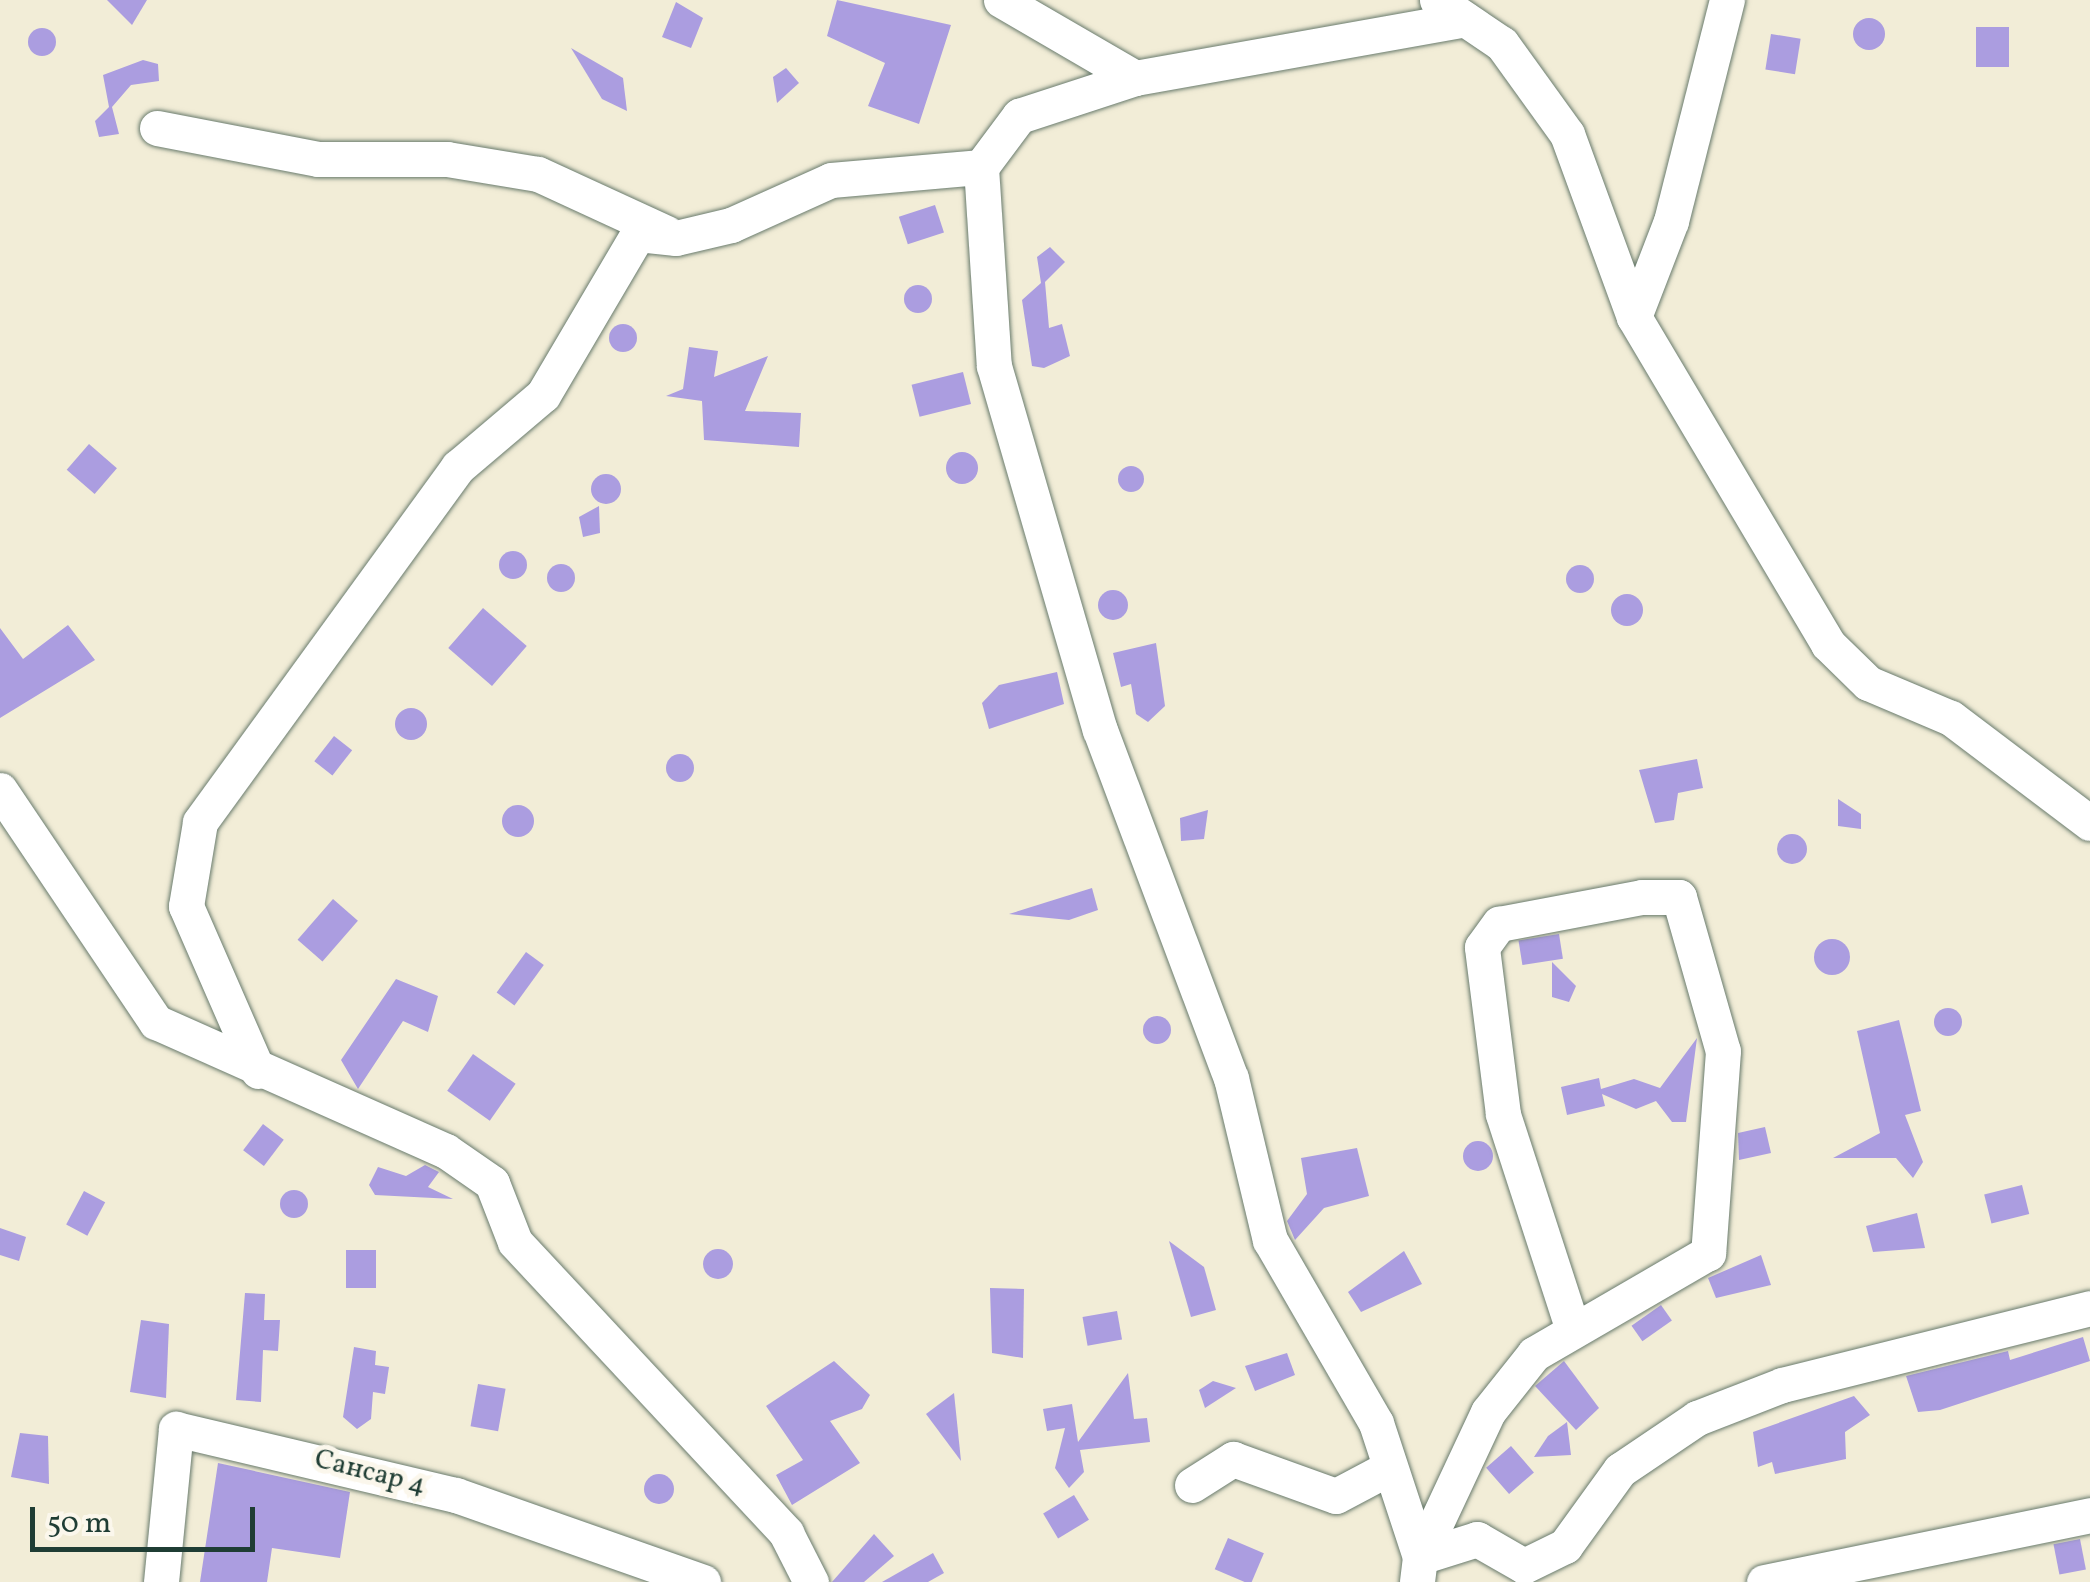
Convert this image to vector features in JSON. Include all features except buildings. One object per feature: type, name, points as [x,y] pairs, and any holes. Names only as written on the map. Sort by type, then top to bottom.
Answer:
[{"type":"street","points":[[1001,0],[1135,78]]},
{"type":"street","points":[[1634,317],[1671,221],[1727,0]]},
{"type":"street","points":[[1418,1570],[1354,1375],[1270,1240],[1231,1078],[1100,730],[994,366],[981,167],[1018,116],[1135,78],[1451,9],[1502,44],[1566,134],[1634,317],[1828,644],[1868,683],[1951,718],[2090,823]]},
{"type":"street","points":[[158,128],[318,159],[447,158],[538,174],[676,238]]},
{"type":"street","points":[[258,1071],[186,906],[200,822],[458,466],[543,395],[638,234],[676,238],[731,225],[831,180],[981,167]]},
{"type":"street","points":[[0,790],[156,1022],[258,1071],[446,1151],[492,1183],[515,1242],[786,1533],[810,1582]]},
{"type":"street","points":[[1418,1570],[1510,1379],[1573,1330],[1708,1253],[1723,1051],[1678,898],[1500,924],[1482,947],[1503,1114],[1573,1330]]},
{"type":"street","points":[[1418,1570],[1477,1539],[1524,1566],[1566,1546],[1620,1470],[1697,1418],[1782,1384],[2090,1308]]},
{"type":"street","name":"Сансар 4","points":[[161,1582],[176,1429],[456,1495],[703,1582]]},
{"type":"street","points":[[1192,1484],[1233,1460],[1336,1496],[1386,1470]]},
{"type":"street","points":[[1764,1582],[2090,1515]]}]
